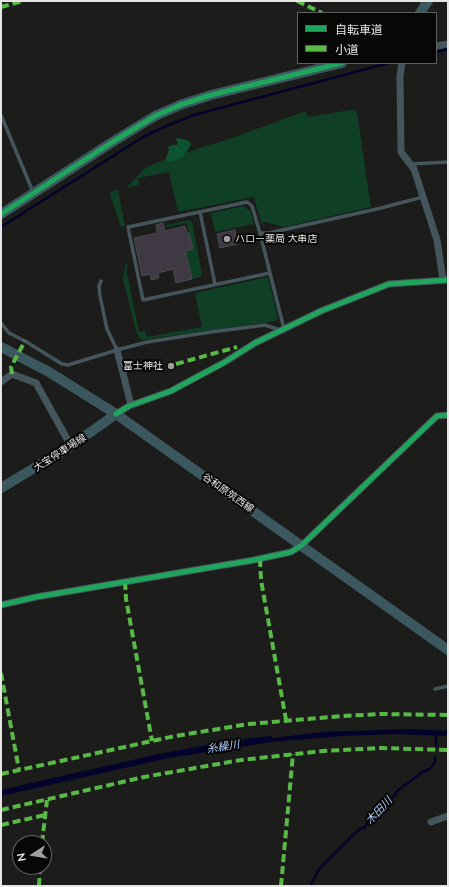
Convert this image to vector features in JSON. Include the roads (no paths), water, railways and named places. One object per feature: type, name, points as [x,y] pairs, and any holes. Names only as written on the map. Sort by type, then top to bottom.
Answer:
[{"type":"main road","points":[[421,12],[428,1]]},
{"type":"main road","points":[[1,214],[155,116],[180,105],[211,95],[338,64]]},
{"type":"main road","name":"谷和原筑西線","points":[[1,347],[49,372],[116,414],[448,650]]},
{"type":"main road","name":"大宝停車場線","points":[[1,488],[72,446],[116,414]]},
{"type":"street","points":[[437,46],[448,44]]},
{"type":"street","points":[[116,414],[130,405],[171,391],[225,362],[255,343],[321,311],[389,284],[445,280],[436,240],[414,169],[401,152],[400,76],[402,64]]},
{"type":"street","points":[[116,350],[130,405]]},
{"type":"street","points":[[1,382],[12,374],[36,383],[72,446]]},
{"type":"street","points":[[1,605],[36,597],[254,560],[291,552],[302,546],[437,416],[448,415]]},
{"type":"street","points":[[431,822],[448,816]]},
{"type":"lane","points":[[1,115],[34,193]]},
{"type":"lane","points":[[410,164],[448,162]]},
{"type":"lane","points":[[260,233],[269,233],[378,209],[423,197]]},
{"type":"lane","points":[[1,323],[9,333],[65,365],[147,342],[265,325],[284,330],[270,273],[260,233],[252,206],[247,202],[128,227],[143,300],[270,273]]},
{"type":"lane","points":[[200,212],[215,284]]},
{"type":"lane","points":[[101,281],[99,286],[100,296],[107,329],[116,350]]},
{"type":"lane","points":[[435,689],[448,686]]},
{"type":"water","name":"糸繰川","points":[[409,729],[448,731],[448,736],[394,734],[343,736],[272,742],[169,758],[1,796],[1,790],[159,754],[201,746],[271,736],[273,738],[322,732]]},
{"type":"waterway","points":[[437,52],[448,49]]},
{"type":"waterway","points":[[1,227],[143,137],[166,126],[194,115],[385,64]]},
{"type":"waterway","name":"木田川","points":[[436,733],[436,746]]},
{"type":"waterway","name":"木田川","points":[[310,886],[319,869],[360,829],[364,828],[369,821],[376,817],[397,791],[424,771],[430,769],[435,762],[435,757]]},
{"type":"place","name":"ハロー薬局 大串店","points":[[227,239]]},
{"type":"place","name":"富士神社","points":[[171,366]]}]
